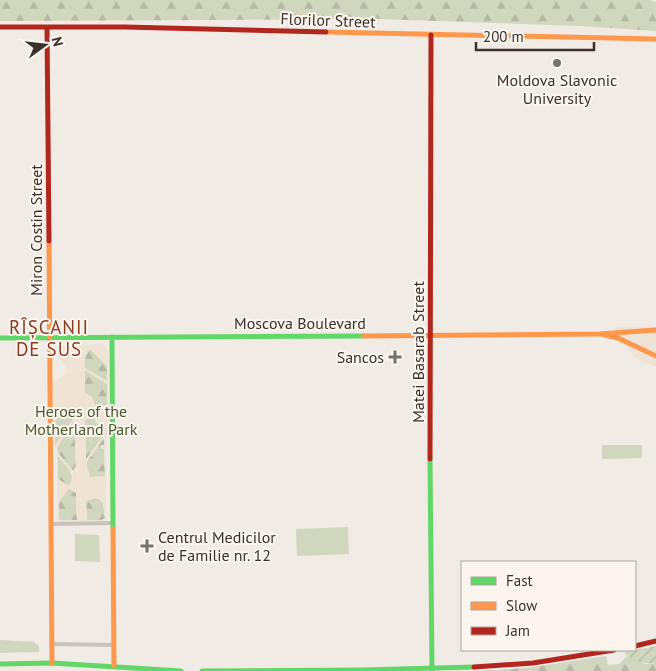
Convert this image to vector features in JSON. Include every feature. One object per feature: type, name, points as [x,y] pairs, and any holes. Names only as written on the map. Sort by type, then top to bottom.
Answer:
[{"type":"main road","name":"Florilor Street","points":[[0,26],[656,39]]},
{"type":"main road","name":"Miron Costin Street","points":[[47,27],[52,663]]},
{"type":"main road","name":"Matei Basarab Street","points":[[431,35],[432,669]]},
{"type":"main road","name":"Moscova Boulevard","points":[[0,338],[600,334],[633,330],[656,330]]},
{"type":"main road","points":[[629,343],[628,336],[633,330]]},
{"type":"main road","name":"Moscova Boulevard","points":[[600,334],[614,337],[656,356]]},
{"type":"main road","points":[[112,337],[114,666]]},
{"type":"main road","points":[[636,646],[656,642]]},
{"type":"main road","points":[[202,671],[432,669],[522,664],[607,651]]},
{"type":"main road","points":[[0,664],[52,663],[182,671]]},
{"type":"street","points":[[51,524],[113,523]]},
{"type":"street","points":[[52,644],[114,645]]},
{"type":"green space","points":[[0,0],[650,0],[656,2],[656,31],[579,26],[378,19],[0,21]]},
{"type":"green space","points":[[89,350],[107,366],[107,382],[85,368],[84,357]]},
{"type":"green space","points":[[85,370],[107,384],[107,405],[95,406],[92,397],[85,393]]},
{"type":"green space","points":[[55,408],[66,408],[69,416],[73,419],[55,446]]},
{"type":"green space","points":[[92,415],[104,435],[86,460],[85,420]]},
{"type":"green space","points":[[74,420],[76,466],[73,471],[58,453],[57,447]]},
{"type":"green space","points":[[104,437],[104,445],[102,445],[104,449],[105,477],[90,477],[86,463]]},
{"type":"green space","points":[[602,445],[642,445],[642,458],[602,459]]},
{"type":"green space","points":[[58,456],[71,473],[72,477],[69,486],[58,479]]},
{"type":"green space","points":[[69,488],[76,493],[77,520],[60,520],[58,502]]},
{"type":"green space","points":[[95,498],[103,503],[105,518],[102,520],[87,520],[86,501]]},
{"type":"green space","points":[[348,527],[349,554],[297,556],[296,529]]},
{"type":"green space","points":[[75,534],[99,535],[100,562],[75,561]]},
{"type":"green space","points":[[0,640],[34,642],[39,646],[39,652],[0,653]]},
{"type":"green space","points":[[656,646],[656,663],[639,662],[624,652]]},
{"type":"green space","points":[[606,656],[608,665],[619,664],[627,656],[645,664],[656,663],[656,671],[481,671],[526,668]]},
{"type":"shaded area","points":[[615,327],[656,327],[656,367],[635,358],[626,346],[615,341]]},
{"type":"shaded area","points":[[102,344],[108,351],[109,434],[106,438],[105,521],[60,522],[57,520],[57,449],[54,446],[53,377],[56,381],[68,371],[58,354],[53,354],[53,350],[57,345]],"holes":[[[89,350],[91,350],[107,366],[107,381],[85,368],[85,358]],[[85,370],[107,384],[107,405],[95,406],[92,397],[85,393]],[[55,408],[65,408],[73,419],[55,445]],[[93,415],[104,435],[86,459],[85,420]],[[74,420],[76,466],[73,471],[58,453],[57,447]],[[104,438],[104,445],[101,445],[101,449],[104,449],[105,476],[90,477],[86,463]],[[58,457],[73,474],[73,480],[69,486],[58,479]],[[69,489],[76,493],[77,520],[60,520],[59,502]],[[92,498],[99,499],[103,503],[105,518],[102,520],[87,520],[86,501]]]},
{"type":"traffic: fast","points":[[0,338],[364,336]]},
{"type":"traffic: fast","points":[[112,337],[113,529]]},
{"type":"traffic: fast","points":[[430,459],[432,669]]},
{"type":"traffic: fast","points":[[0,664],[52,663],[181,671]]},
{"type":"traffic: fast","points":[[202,671],[474,667]]},
{"type":"traffic: slow","points":[[326,32],[656,39]]},
{"type":"traffic: slow","points":[[49,241],[52,663]]},
{"type":"traffic: slow","points":[[364,336],[599,334],[656,330]]},
{"type":"traffic: slow","points":[[604,335],[618,338],[656,356]]},
{"type":"traffic: slow","points":[[113,529],[114,666]]},
{"type":"traffic: jam","points":[[0,27],[125,27],[326,32]]},
{"type":"traffic: jam","points":[[47,27],[49,241]]},
{"type":"traffic: jam","points":[[430,459],[431,35]]},
{"type":"traffic: jam","points":[[636,646],[656,641]]},
{"type":"traffic: jam","points":[[474,667],[533,663],[608,651]]},
{"type":"place","name":"Moldova Slavonic University","points":[[557,63]]},
{"type":"place","name":"Sancos","points":[[395,357]]},
{"type":"place","name":"Centrul Medicilor de Familie nr. 12","points":[[147,546]]},
{"type":"district","name":"RÎȘCANII DE SUS","points":[[49,338]]},
{"type":"park label","name":"Heroes of the Motherland Park","points":[[81,420]]}]
